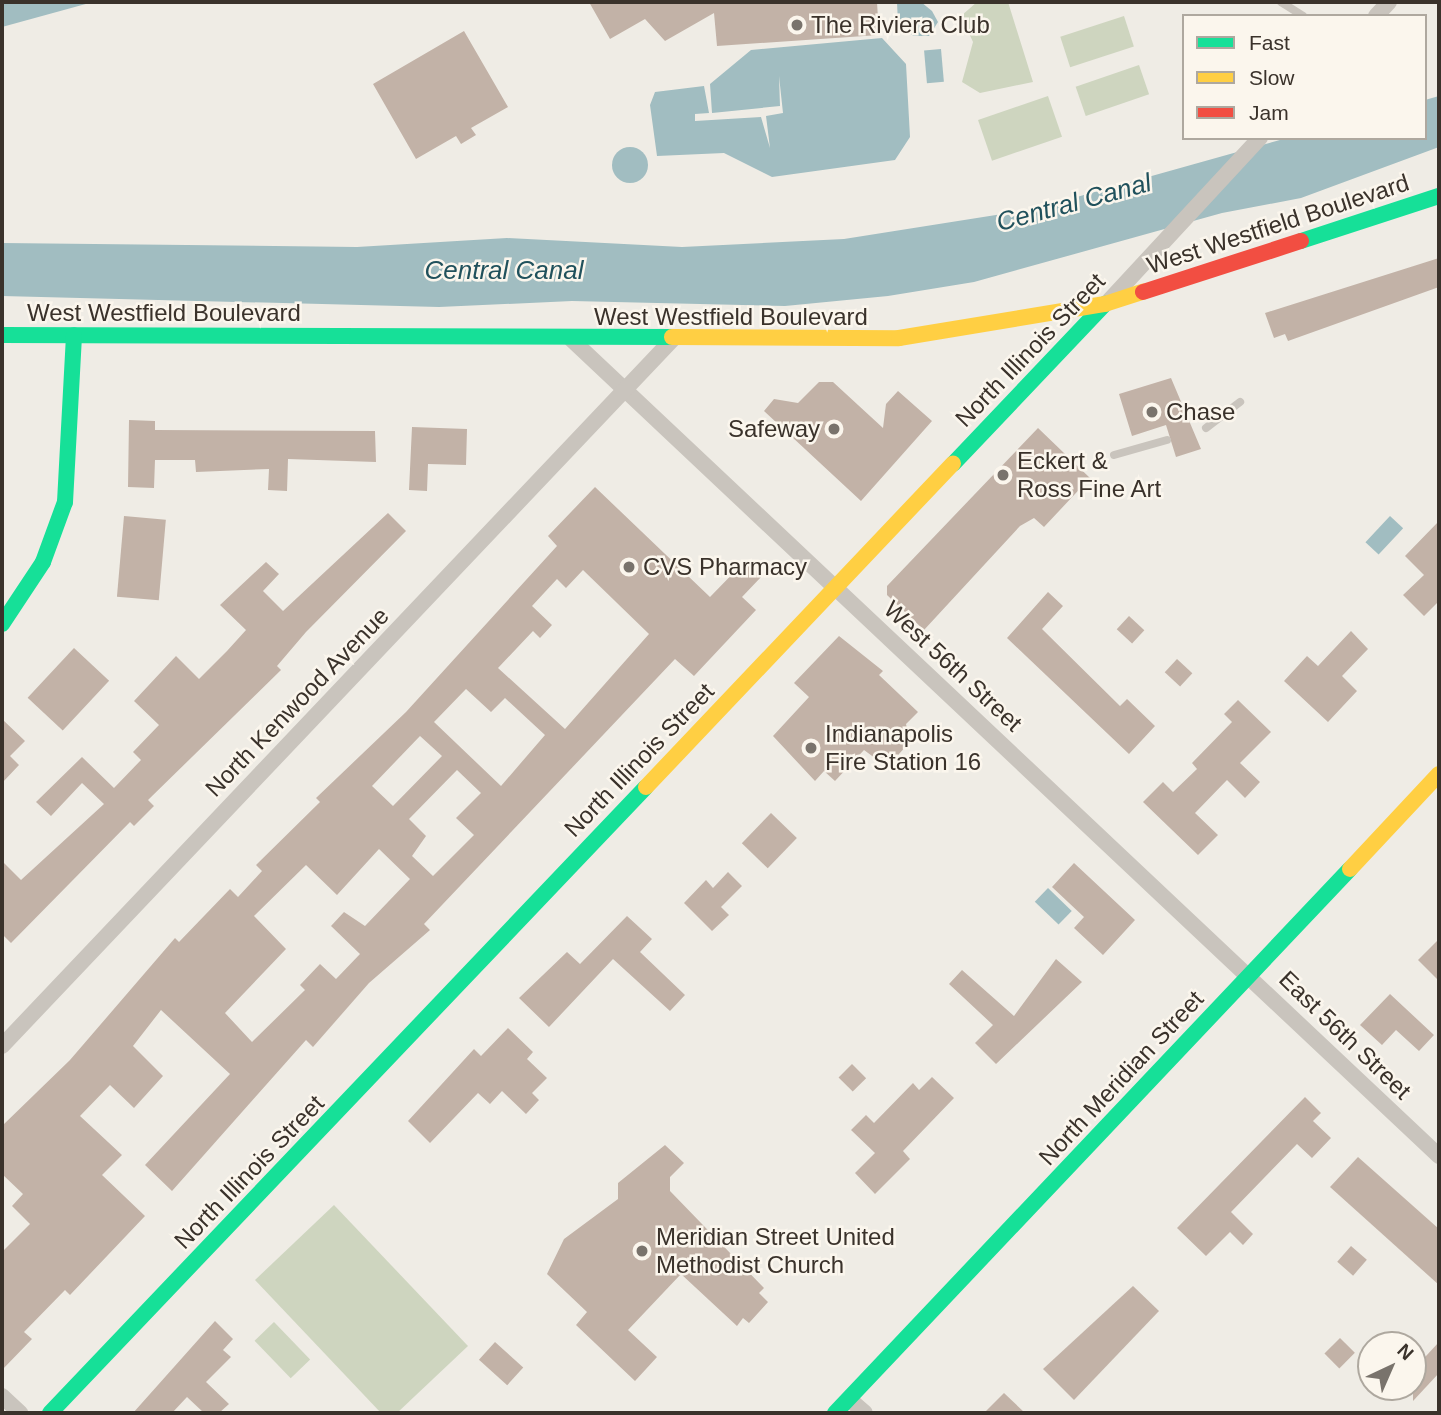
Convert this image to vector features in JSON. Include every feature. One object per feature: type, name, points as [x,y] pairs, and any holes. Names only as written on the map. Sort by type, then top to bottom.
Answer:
[{"type":"main road","name":"West Westfield Boulevard","points":[[2,335],[880,340],[1105,304],[1439,196]]},
{"type":"main road","name":"North Illinois Street","points":[[50,1413],[1105,304]]},
{"type":"main road","points":[[2,624],[43,562],[65,502],[74,335]]},
{"type":"main road","name":"North Meridian Street","points":[[835,1413],[1439,774]]},
{"type":"street","name":"North Illinois Street","points":[[1105,304],[1258,140]]},
{"type":"street","points":[[570,339],[624,390]]},
{"type":"street","name":"North Kenwood Avenue","points":[[2,1046],[673,339]]},
{"type":"street","name":"West 56th Street","points":[[624,390],[1250,975]]},
{"type":"street","name":"East 56th Street","points":[[1250,975],[1439,1156]]},
{"type":"street","points":[[2,1396],[20,1413]]},
{"type":"street","points":[[849,1399],[865,1413]]},
{"type":"lane","points":[[1281,2],[1300,14]]},
{"type":"lane","points":[[1206,428],[1240,402]]},
{"type":"lane","points":[[1114,456],[1167,440]]},
{"type":"green space","points":[[977,2],[1008,2],[1033,82],[980,93],[962,82],[973,42],[961,16]]},
{"type":"green space","points":[[1124,16],[1134,46],[1070,67],[1060,37]]},
{"type":"green space","points":[[1139,65],[1149,94],[1086,116],[1076,87]]},
{"type":"green space","points":[[1048,96],[1062,137],[992,161],[978,120]]},
{"type":"green space","points":[[334,1205],[468,1346],[397,1413],[381,1413],[255,1280]]},
{"type":"green space","points":[[274,1322],[310,1359],[291,1378],[255,1341]]},
{"type":"water","points":[[2,2],[93,2],[2,27]]},
{"type":"water","points":[[897,2],[921,2],[932,11],[938,22],[929,36],[913,36],[898,24]]},
{"type":"water","points":[[882,38],[906,64],[910,137],[895,160],[772,177],[724,153],[657,156],[650,105],[655,92],[704,86],[709,113],[695,114],[695,121],[761,117],[770,148],[766,116],[783,113],[779,76],[780,106],[712,113],[710,84],[751,50]]},
{"type":"water","points":[[941,49],[944,82],[927,83],[924,50]]},
{"type":"water","name":"Central Canal","points":[[1439,96],[1439,147],[1301,198],[1222,213],[974,282],[888,296],[785,306],[572,301],[439,307],[2,296],[2,243],[357,247],[507,238],[682,247],[844,239],[1034,209],[1280,140],[1427,140],[1427,99]]},
{"type":"water","points":[[630,147],[643,152],[648,165],[643,178],[630,183],[617,178],[612,165],[617,152]]},
{"type":"water","points":[[1390,516],[1403,528],[1379,555],[1365,542]]},
{"type":"water","points":[[1048,888],[1072,911],[1059,925],[1035,902]]},
{"type":"building","name":"The Riviera Club","points":[[589,2],[877,2],[879,35],[717,46],[714,13],[665,41],[645,19],[610,39]]},
{"type":"building","points":[[464,31],[508,107],[471,128],[476,135],[461,144],[456,136],[416,159],[373,84]]},
{"type":"building","points":[[1439,258],[1439,287],[1288,341],[1285,334],[1274,338],[1265,313]]},
{"type":"building","points":[[1171,378],[1201,449],[1176,457],[1166,425],[1132,436],[1119,394]]},
{"type":"building","name":"Safeway","points":[[819,382],[833,382],[883,428],[886,404],[898,391],[932,421],[861,501],[764,411],[774,399],[798,403]]},
{"type":"building","points":[[129,420],[155,421],[155,430],[375,431],[376,462],[288,459],[287,491],[268,490],[269,469],[196,472],[195,460],[155,460],[154,488],[128,487]]},
{"type":"building","points":[[412,427],[467,429],[466,465],[428,464],[427,491],[409,490]]},
{"type":"building","points":[[1038,428],[1090,478],[1044,527],[1034,518],[1020,526],[924,630],[887,595],[887,586]]},
{"type":"building","points":[[595,487],[710,597],[746,560],[762,576],[742,597],[756,610],[694,676],[675,659],[424,924],[430,930],[369,983],[313,1047],[306,1040],[172,1191],[145,1165],[230,1074],[161,1010],[133,1046],[163,1076],[134,1108],[110,1085],[80,1116],[122,1155],[102,1175],[145,1216],[70,1295],[65,1290],[24,1332],[32,1339],[2,1370],[2,1252],[30,1224],[12,1206],[23,1194],[2,1174],[2,1126],[70,1060],[175,938],[179,942],[230,889],[238,897],[262,871],[256,865],[320,802],[316,798],[406,712],[557,546],[548,536]],"holes":[[[583,570],[649,634],[565,729],[498,668],[533,631],[540,638],[552,625],[532,606],[557,579],[566,588]],[[466,689],[491,712],[505,698],[545,735],[501,786],[434,722]],[[420,736],[442,756],[393,806],[372,786]],[[457,770],[481,793],[456,818],[474,835],[433,876],[412,856],[426,836],[409,819]],[[379,849],[410,879],[365,926],[344,912],[331,926],[360,954],[336,979],[320,964],[300,985],[305,990],[252,1042],[225,1013],[286,949],[254,916],[306,865],[337,895]]]},
{"type":"building","points":[[388,513],[406,531],[306,632],[277,666],[281,670],[148,800],[154,806],[134,826],[130,822],[11,943],[2,934],[2,861],[21,880],[104,804],[82,783],[51,816],[36,802],[82,757],[114,788],[141,760],[133,752],[159,725],[134,701],[176,656],[199,679],[227,651],[246,630],[220,605],[266,562],[279,574],[263,591],[283,611]]},
{"type":"building","points":[[124,516],[166,520],[159,600],[117,597]]},
{"type":"building","points":[[1439,521],[1439,601],[1424,616],[1403,595],[1424,575],[1405,556]]},
{"type":"building","points":[[1048,592],[1063,606],[1042,629],[1120,706],[1127,699],[1155,726],[1129,754],[1007,638]]},
{"type":"building","points":[[1129,616],[1144,630],[1132,643],[1117,629]]},
{"type":"building","points":[[1351,631],[1368,649],[1342,676],[1357,691],[1328,722],[1284,681],[1307,656],[1318,666]]},
{"type":"building","points":[[839,636],[883,671],[879,675],[918,712],[906,724],[910,742],[887,767],[864,750],[835,781],[824,771],[815,781],[773,736],[809,697],[794,683]]},
{"type":"building","points":[[74,648],[109,681],[63,730],[28,698]]},
{"type":"building","points":[[1177,659],[1192,673],[1180,686],[1165,672]]},
{"type":"building","points":[[1238,700],[1271,732],[1240,763],[1260,782],[1245,798],[1227,780],[1195,813],[1218,835],[1198,855],[1143,802],[1163,782],[1173,792],[1197,769],[1192,763],[1232,722],[1224,714]]},
{"type":"building","points":[[2,719],[25,741],[10,756],[19,765],[2,783]]},
{"type":"building","points":[[771,813],[797,838],[768,868],[742,843]]},
{"type":"building","points":[[1074,863],[1135,920],[1103,955],[1074,928],[1084,917],[1052,887]]},
{"type":"building","points":[[728,872],[742,886],[721,907],[729,915],[712,931],[684,903],[706,880],[713,888]]},
{"type":"building","points":[[627,916],[652,939],[640,952],[685,995],[670,1011],[613,959],[549,1027],[519,998],[567,952],[580,964]]},
{"type":"building","points":[[1439,939],[1439,981],[1418,960]]},
{"type":"building","points":[[1056,959],[1082,982],[996,1064],[975,1043],[993,1025],[949,984],[962,970],[1014,1016]]},
{"type":"building","points":[[1390,994],[1434,1035],[1419,1051],[1396,1030],[1382,1045],[1360,1025]]},
{"type":"building","points":[[508,1028],[533,1052],[527,1059],[547,1078],[532,1093],[539,1100],[526,1114],[502,1091],[490,1104],[478,1093],[430,1143],[408,1121],[474,1049],[481,1056]]},
{"type":"building","points":[[852,1064],[866,1078],[853,1092],[839,1077]]},
{"type":"building","points":[[932,1077],[954,1098],[903,1151],[910,1159],[875,1194],[855,1173],[875,1153],[851,1130],[866,1115],[874,1123],[913,1083],[919,1090]]},
{"type":"building","points":[[1305,1097],[1321,1113],[1313,1121],[1331,1138],[1312,1158],[1297,1144],[1231,1212],[1253,1234],[1243,1245],[1230,1232],[1206,1256],[1177,1228]]},
{"type":"building","name":"Meridian Street United Methodist Church","points":[[665,1145],[684,1163],[670,1177],[670,1191],[764,1288],[759,1293],[768,1302],[749,1323],[743,1318],[737,1326],[681,1274],[628,1330],[657,1357],[635,1381],[576,1325],[587,1312],[547,1274],[564,1239],[618,1199],[618,1183]]},
{"type":"building","points":[[1358,1157],[1439,1229],[1439,1285],[1330,1187]]},
{"type":"building","points":[[1351,1246],[1367,1260],[1353,1276],[1337,1262]]},
{"type":"building","points":[[1133,1286],[1159,1311],[1074,1400],[1043,1369]]},
{"type":"building","points":[[215,1321],[233,1339],[223,1350],[231,1357],[206,1382],[229,1404],[219,1413],[204,1413],[187,1397],[172,1413],[133,1413]]},
{"type":"building","points":[[1340,1338],[1355,1353],[1339,1368],[1324,1354]]},
{"type":"building","points":[[495,1342],[523,1367],[507,1385],[479,1360]]},
{"type":"building","points":[[1439,1342],[1439,1373],[1427,1386],[1427,1355]]},
{"type":"building","points":[[1004,1393],[1025,1413],[984,1413]]},
{"type":"traffic: fast","points":[[1301,241],[1439,196]]},
{"type":"traffic: fast","points":[[953,464],[1105,304]]},
{"type":"traffic: fast","points":[[2,335],[672,337]]},
{"type":"traffic: fast","points":[[2,624],[43,562],[65,502],[74,335]]},
{"type":"traffic: fast","points":[[50,1413],[646,787]]},
{"type":"traffic: fast","points":[[835,1413],[1350,869]]},
{"type":"traffic: slow","points":[[672,337],[899,338],[1105,304],[1143,292]]},
{"type":"traffic: slow","points":[[646,787],[953,464]]},
{"type":"traffic: slow","points":[[1350,869],[1439,774]]},
{"type":"traffic: jam","points":[[1143,292],[1301,241]]},
{"type":"place","name":"The Riviera Club","points":[[797,25]]},
{"type":"place","name":"Chase","points":[[1152,412]]},
{"type":"place","name":"Safeway","points":[[834,429]]},
{"type":"place","name":"Eckert & Ross Fine Art","points":[[1003,475]]},
{"type":"place","name":"CVS Pharmacy","points":[[629,567]]},
{"type":"place","name":"Indianapolis Fire Station 16","points":[[811,748]]},
{"type":"place","name":"Meridian Street United Methodist Church","points":[[642,1251]]}]
